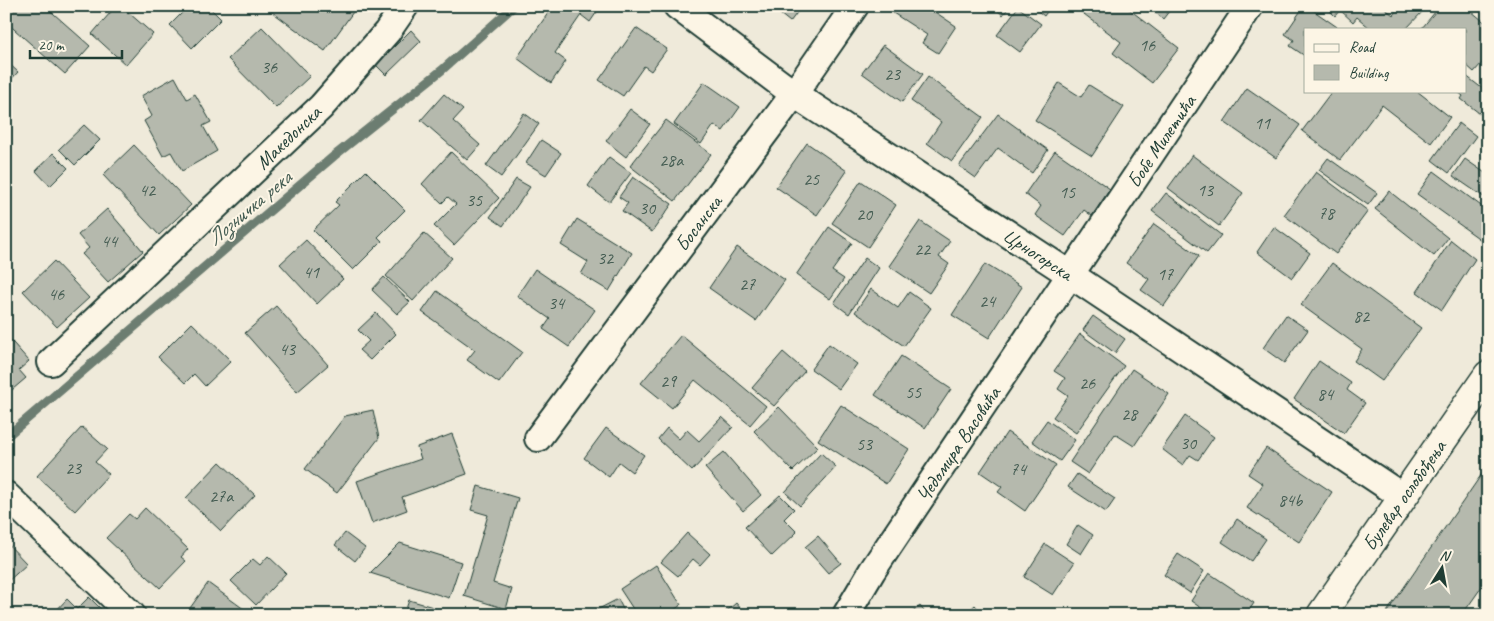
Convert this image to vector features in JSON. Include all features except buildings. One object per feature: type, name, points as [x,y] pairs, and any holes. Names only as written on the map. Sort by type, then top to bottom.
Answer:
[{"type":"main road","name":"Булевар ослобођења","points":[[1321,615],[1488,375]]},
{"type":"street","name":"Македонска","points":[[51,362],[321,107],[387,32],[406,6]]},
{"type":"street","name":"Црногорска","points":[[677,6],[794,94],[1071,275],[1403,497]]},
{"type":"street","name":"Босанска","points":[[538,438],[794,94],[855,6]]},
{"type":"street","name":"Бобе Милетића","points":[[1071,275],[1250,6]]},
{"type":"street","name":"Чедомира Васовића","points":[[846,615],[872,570],[1071,275]]},
{"type":"street","points":[[6,495],[132,615]]},
{"type":"waterway","name":"Лозничка река","points":[[6,437],[334,156],[442,70],[514,6]]}]
